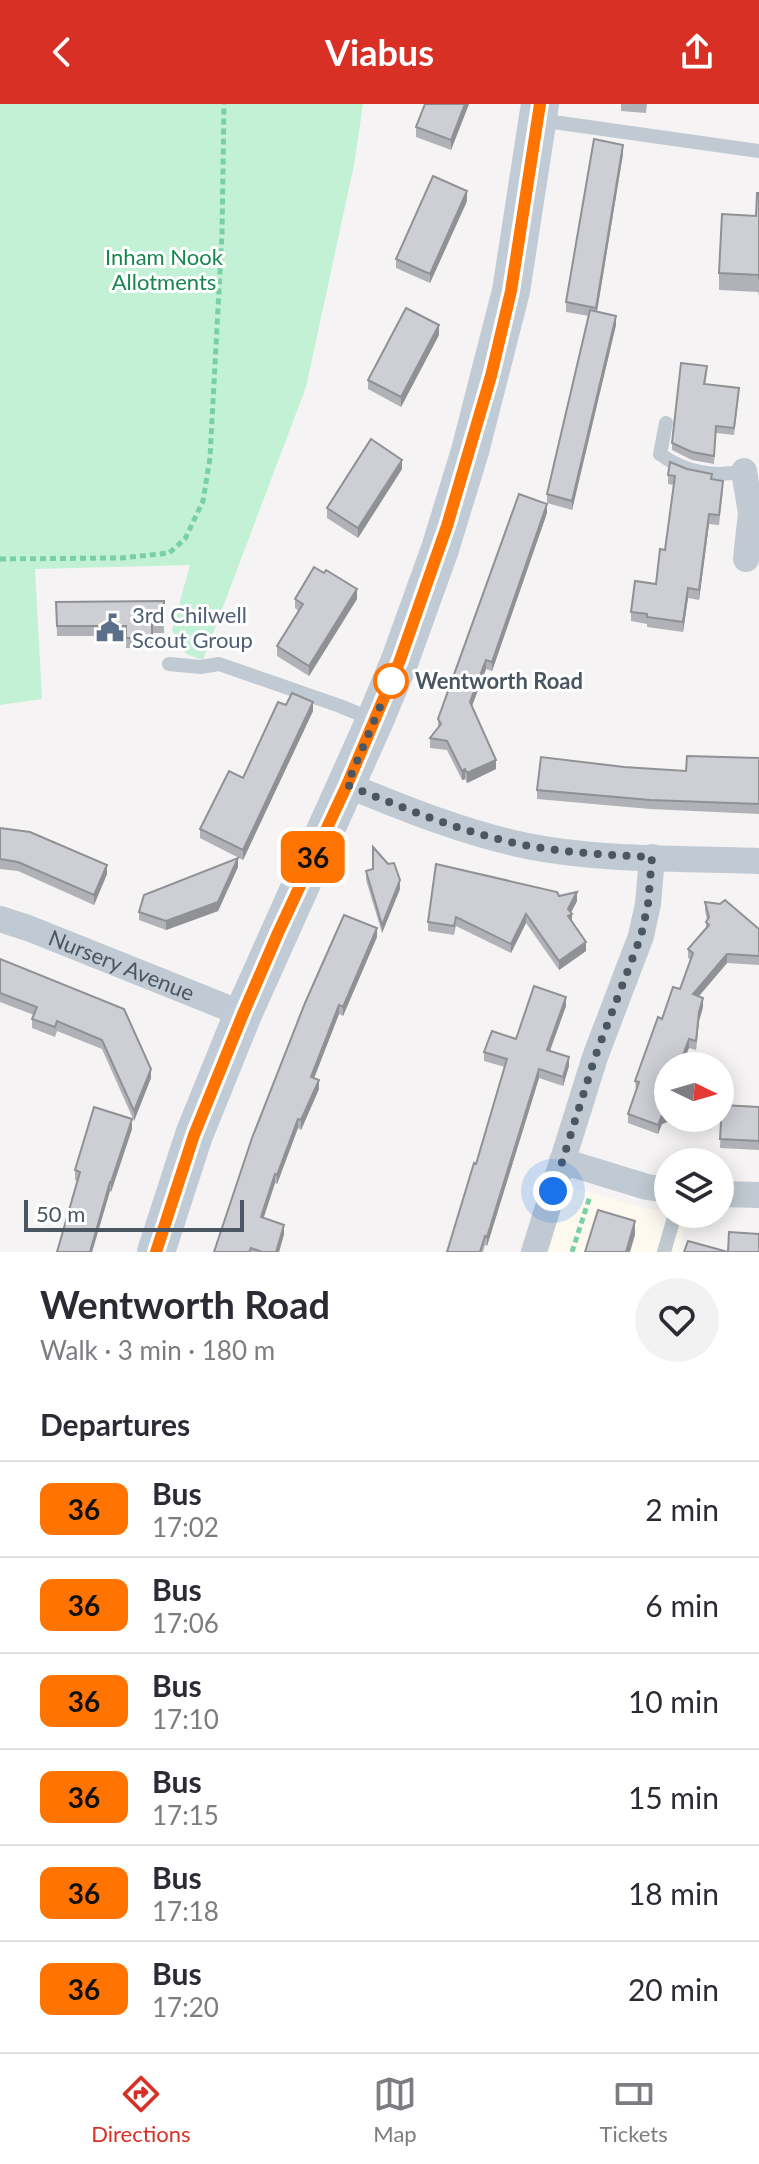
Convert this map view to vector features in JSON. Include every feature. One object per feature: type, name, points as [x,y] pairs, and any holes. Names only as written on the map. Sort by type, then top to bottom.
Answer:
[{"type":"street","points":[[156,1252],[194,1135],[278,933],[347,785],[400,660],[447,526],[491,376],[511,291],[540,112]]},
{"type":"street","points":[[744,471],[755,514],[746,559]]},
{"type":"street","points":[[347,785],[454,826],[527,846],[586,854],[759,861]]},
{"type":"street","points":[[534,1252],[595,1057],[641,936],[648,904],[652,857]]},
{"type":"street","name":"Nursery Avenue","points":[[0,919],[243,1014]]},
{"type":"street","points":[[562,1161],[654,1188]]},
{"type":"street","points":[[734,1194],[759,1195]]},
{"type":"lane","points":[[540,112],[710,146],[759,151]]},
{"type":"lane","points":[[666,423],[660,454],[672,463],[726,475],[744,471]]},
{"type":"lane","points":[[169,664],[201,667],[219,664],[375,720]]},
{"type":"lane","points":[[664,1252],[671,1228]]},
{"type":"path","points":[[0,559],[121,558],[169,553],[185,539],[203,501],[210,458],[222,234],[224,104]]},
{"type":"path","points":[[572,1252],[590,1196]]},
{"type":"shaded area","points":[[562,1184],[654,1210],[654,1228],[685,1228],[678,1252],[544,1252]]},
{"type":"green space","name":"Inham Nook Allotments","points":[[0,104],[363,104],[354,165],[306,387],[203,660],[186,654],[172,630],[190,565],[35,569],[42,699],[0,705]]},
{"type":"building","points":[[425,104],[465,104],[451,140],[416,127]]},
{"type":"building","points":[[594,139],[623,145],[596,308],[566,302]]},
{"type":"building","points":[[433,176],[467,191],[430,274],[396,259]]},
{"type":"building","points":[[757,193],[759,275],[719,273],[722,214],[756,216]]},
{"type":"building","points":[[406,308],[439,325],[401,397],[368,380]]},
{"type":"building","points":[[590,310],[616,316],[572,501],[547,494]]},
{"type":"building","points":[[681,363],[707,366],[704,384],[739,388],[734,428],[716,426],[714,456],[692,452],[672,443]]},
{"type":"building","points":[[371,439],[402,460],[358,528],[327,508]]},
{"type":"building","points":[[670,462],[712,474],[711,479],[723,481],[719,515],[709,514],[699,590],[688,588],[683,622],[631,612],[635,581],[656,584],[660,549],[665,550],[675,476],[668,475]]},
{"type":"building","points":[[519,494],[547,504],[492,662],[486,660],[470,702],[496,760],[467,773],[465,769],[462,771],[447,741],[430,738],[441,724],[438,719]]},
{"type":"building","points":[[314,567],[324,573],[326,570],[357,589],[309,666],[277,646],[303,604],[295,599]]},
{"type":"building","points":[[164,601],[164,624],[152,624],[152,638],[126,638],[126,626],[57,626],[56,602]]},
{"type":"building","points":[[292,693],[313,702],[243,850],[200,829],[229,771],[243,778],[278,702],[286,705]]},
{"type":"building","points":[[687,756],[759,758],[759,804],[650,800],[537,790],[541,757],[686,771]]},
{"type":"building","points":[[0,828],[30,832],[107,865],[94,895],[18,862],[0,859]]},
{"type":"building","points":[[373,847],[388,864],[394,863],[400,880],[382,925],[366,871],[373,869]]},
{"type":"building","points":[[238,858],[218,902],[166,921],[139,912],[144,895]]},
{"type":"building","points":[[436,864],[557,892],[559,896],[577,892],[568,909],[572,914],[568,916],[586,942],[559,961],[526,914],[511,944],[456,917],[454,926],[428,922]]},
{"type":"building","points":[[725,900],[759,929],[759,956],[727,954],[693,994],[703,998],[696,1041],[689,1039],[684,1052],[654,1052],[654,1124],[628,1114],[639,1082],[635,1081],[658,1017],[662,1019],[673,987],[680,989],[693,953],[688,949],[709,925],[706,922],[709,917],[705,902],[720,904]]},
{"type":"building","points":[[344,915],[377,928],[343,1007],[339,1005],[311,1077],[319,1080],[301,1120],[298,1119],[261,1217],[284,1225],[276,1252],[251,1248],[249,1252],[214,1252],[252,1138],[305,1003]]},
{"type":"building","points":[[0,959],[124,1009],[151,1069],[134,1111],[102,1040],[57,1021],[55,1027],[32,1019],[37,1007],[0,993]]},
{"type":"building","points":[[534,986],[566,997],[547,1050],[569,1057],[563,1077],[539,1069],[480,1252],[447,1252],[507,1059],[484,1052],[492,1031],[516,1039]]},
{"type":"building","points":[[734,1106],[759,1107],[759,1141],[720,1139],[720,1132],[734,1132]]},
{"type":"building","points":[[94,1107],[132,1119],[90,1252],[57,1252],[80,1172],[75,1170]]},
{"type":"building","points":[[598,1210],[635,1221],[626,1252],[585,1252]]},
{"type":"building","points":[[729,1232],[759,1234],[759,1252],[728,1252]]},
{"type":"building","points":[[688,1241],[728,1252],[684,1252]]},
{"type":"bus line","name":"36","points":[[156,1252],[194,1135],[278,933],[347,785],[400,660],[447,526],[491,376],[511,291],[540,104]]},
{"type":"place","name":"3rd Chilwell Scout Group","points":[[110,628]]},
{"type":"place","name":"Wentworth Road","points":[[391,681]]},
{"type":"route","points":[[391,681],[347,785],[454,826],[527,846],[586,854],[652,857],[648,904],[641,936],[595,1057],[553,1191]]}]
